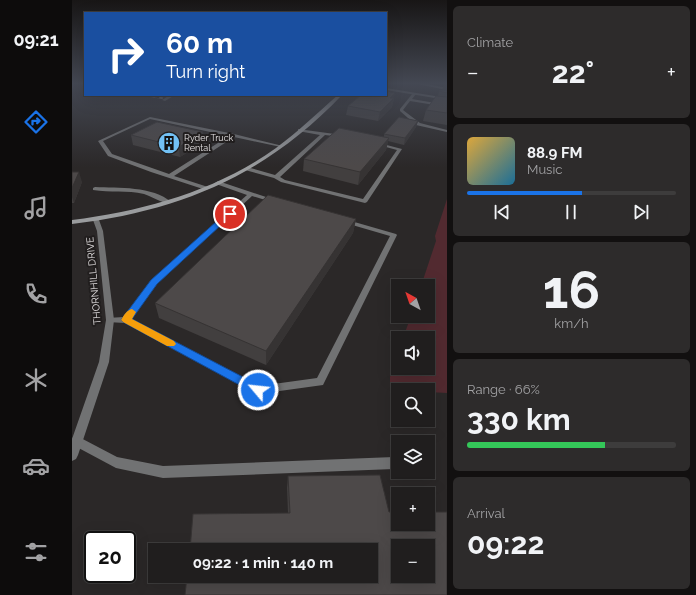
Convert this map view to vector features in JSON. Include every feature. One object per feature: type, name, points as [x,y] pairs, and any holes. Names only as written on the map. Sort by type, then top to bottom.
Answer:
[{"type":"street","points":[[72,222],[126,215],[168,202],[218,183],[247,169],[281,146],[322,111]]},
{"type":"street","points":[[402,111],[418,124],[447,131]]},
{"type":"street","points":[[206,188],[110,155],[100,141],[150,118],[281,146]]},
{"type":"street","points":[[300,130],[351,138]]},
{"type":"street","points":[[276,177],[324,134]]},
{"type":"street","points":[[170,176],[234,135]]},
{"type":"street","points":[[247,169],[276,177],[284,181],[365,201],[400,149],[374,143]]},
{"type":"street","points":[[218,183],[281,203]]},
{"type":"street","points":[[95,189],[141,191],[157,196],[168,202]]},
{"type":"street","points":[[126,320],[154,282],[252,194]]},
{"type":"street","points":[[110,320],[126,320],[258,390],[320,382],[394,235],[334,218]]},
{"type":"street","name":"THORNHILL DRIVE","points":[[72,455],[104,362],[110,320],[100,231],[96,220]]},
{"type":"street","points":[[77,441],[116,462],[162,472],[391,463]]},
{"type":"shaded area","points":[[447,199],[447,393],[435,392],[435,383],[391,383],[390,390],[391,374],[435,375],[435,331],[406,331],[408,323],[435,323],[435,279],[423,279],[436,241],[435,236]]},
{"type":"building","points":[[431,111],[447,111],[447,113]]},
{"type":"building","points":[[399,117],[418,121],[405,138],[384,134]]},
{"type":"building","points":[[157,122],[203,132],[179,147],[131,135]]},
{"type":"building","points":[[339,128],[389,138],[360,172],[304,159]]},
{"type":"building","points":[[72,172],[79,172],[72,188]]},
{"type":"building","points":[[268,195],[356,219],[266,351],[155,303]]},
{"type":"building","points":[[380,475],[389,512],[391,512],[391,531],[435,531],[435,512],[447,512],[447,595],[185,595],[186,583],[378,583],[378,543],[191,543],[193,514],[290,513],[288,476]]},
{"type":"slow traffic","points":[[132,312],[126,320],[171,344]]},
{"type":"place","name":"Ryder Truck Rental","points":[[169,143]]},
{"type":"route","points":[[230,214],[154,282],[126,320],[258,390]]}]
